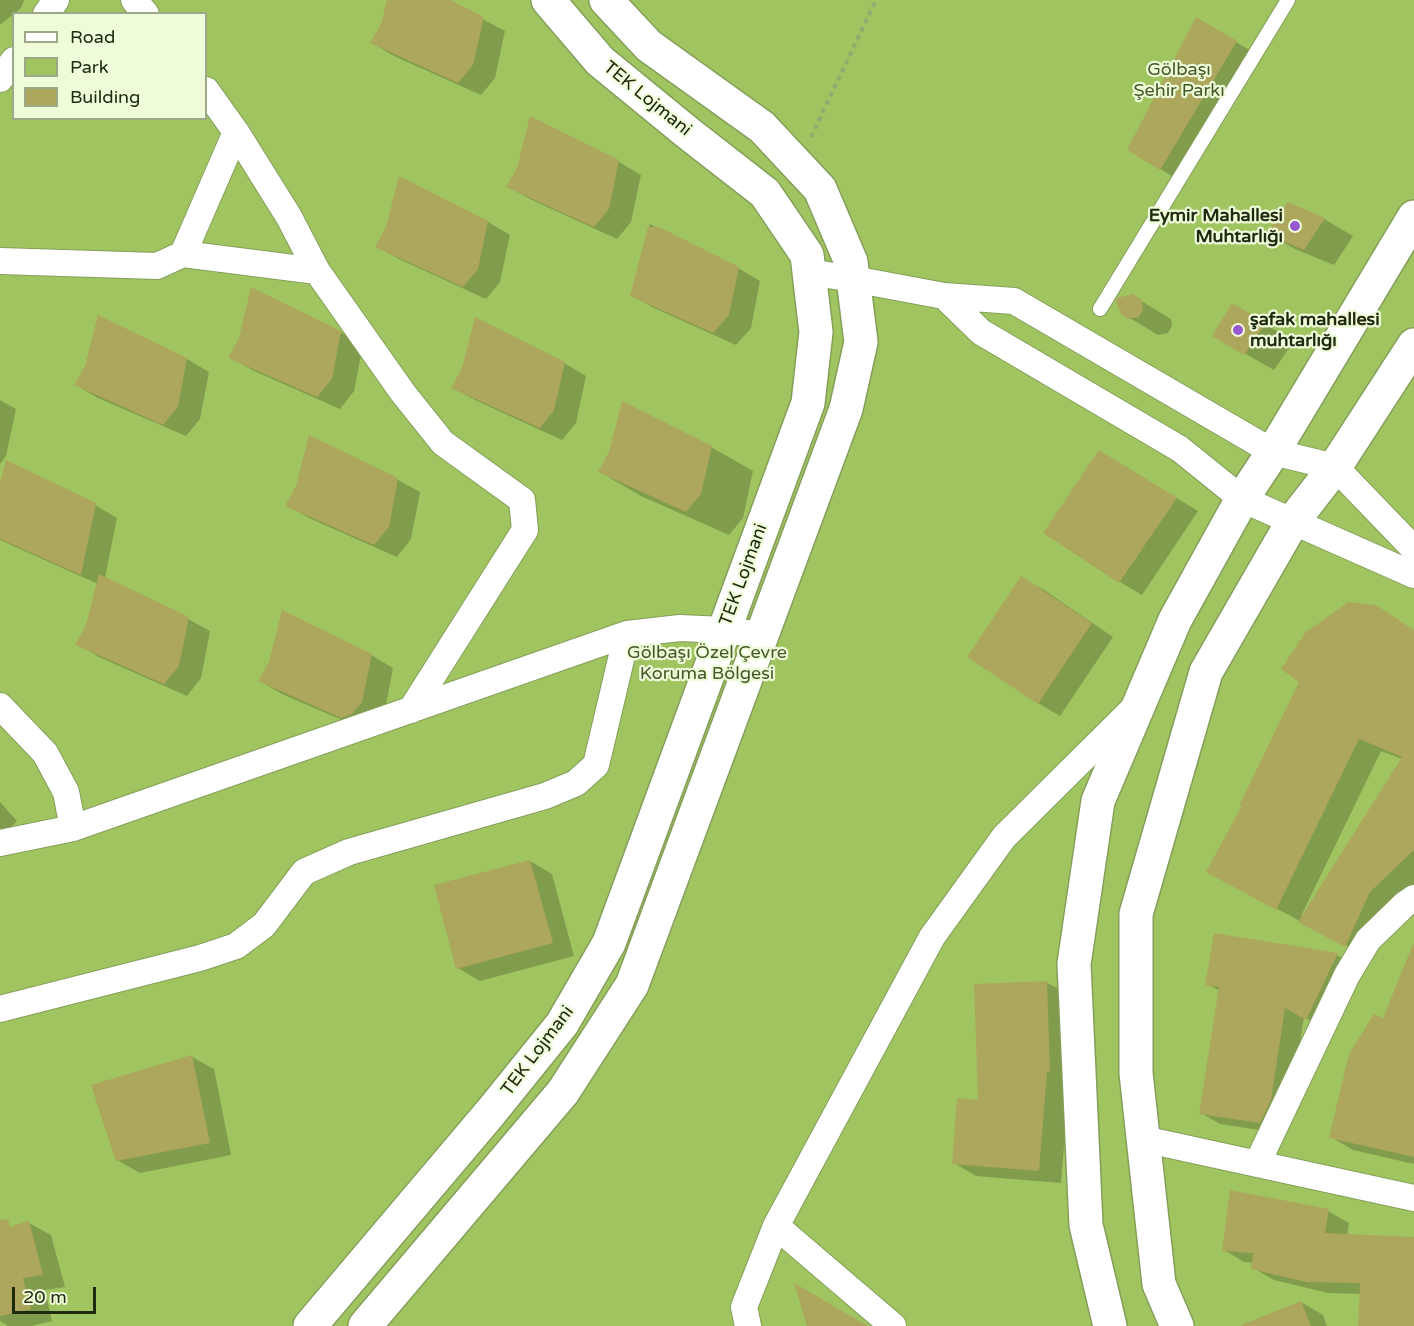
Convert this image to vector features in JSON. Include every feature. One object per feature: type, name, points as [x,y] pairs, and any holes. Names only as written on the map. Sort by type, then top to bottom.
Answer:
[{"type":"street","points":[[134,0],[144,12]]},
{"type":"street","name":"TEK Lojmani","points":[[310,1326],[491,1112],[562,1024],[609,943],[808,403],[816,332],[807,255],[765,193],[600,61],[548,0]]},
{"type":"street","name":"TEK Lojmani","points":[[365,1326],[563,1092],[632,986],[846,410],[861,342],[850,262],[820,189],[762,127],[650,46],[606,0]]},
{"type":"street","points":[[0,79],[12,63]]},
{"type":"street","points":[[207,91],[236,132],[289,217],[317,271],[403,393],[443,443],[522,500],[525,530],[411,710]]},
{"type":"street","points":[[183,254],[236,132]]},
{"type":"street","points":[[1110,1326],[1086,1225],[1074,964],[1098,801],[1175,621],[1242,499],[1273,452],[1414,217]]},
{"type":"street","points":[[0,261],[157,266],[183,254],[317,271]]},
{"type":"street","points":[[809,272],[944,297],[1014,301],[1273,452],[1335,467],[1414,549]]},
{"type":"street","points":[[944,297],[981,332],[1180,449],[1242,499],[1414,575]]},
{"type":"street","points":[[1177,1326],[1159,1284],[1136,1073],[1136,914],[1206,672],[1293,521],[1335,467],[1414,345]]},
{"type":"street","points":[[0,843],[73,828],[627,634],[680,628],[762,635]]},
{"type":"street","points":[[0,1009],[200,958],[236,946],[264,925],[304,872],[349,852],[545,796],[576,783],[596,765],[627,634]]},
{"type":"street","points":[[748,1326],[744,1307],[776,1226],[932,937],[1004,837],[1140,703]]},
{"type":"street","points":[[0,706],[45,753],[66,792],[73,828]]},
{"type":"street","points":[[1257,1164],[1347,975],[1368,940],[1414,898]]},
{"type":"street","points":[[1143,1139],[1414,1198]]},
{"type":"street","points":[[776,1226],[893,1326]]},
{"type":"lane","points":[[1100,309],[1288,0]]},
{"type":"path","points":[[798,165],[876,0]]},
{"type":"green space","name":"Gölbaşı Özel Çevre Koruma Bölgesi","points":[[0,0],[1414,0],[1414,1326],[0,1326]]},
{"type":"building","points":[[387,0],[450,0],[484,17],[473,65],[458,83],[370,43],[381,24]]},
{"type":"building","points":[[1196,17],[1237,41],[1160,170],[1127,150]]},
{"type":"building","points":[[530,116],[619,160],[609,209],[594,227],[506,187],[517,168]]},
{"type":"building","points":[[399,176],[488,221],[478,269],[463,287],[375,247],[386,227]]},
{"type":"building","name":"Eymir Mahallesi Muhtarlığı","points":[[1288,202],[1325,218],[1304,250],[1266,234]]},
{"type":"building","points":[[648,227],[659,227],[739,267],[729,315],[713,333],[630,296]]},
{"type":"building","points":[[251,287],[341,331],[332,379],[317,397],[228,358],[239,338]]},
{"type":"building","points":[[1133,294],[1142,300],[1143,309],[1139,317],[1127,319],[1121,314],[1116,301],[1117,298]]},
{"type":"building","name":"şafak mahallesi muhtarlığı","points":[[1232,303],[1266,323],[1244,355],[1212,336]]},
{"type":"building","points":[[98,315],[187,358],[178,406],[163,425],[74,385],[85,366]]},
{"type":"building","points":[[475,317],[565,362],[554,410],[540,428],[451,388],[462,368]]},
{"type":"building","points":[[622,401],[712,446],[701,494],[686,512],[598,472],[609,452]]},
{"type":"building","points":[[309,435],[398,478],[389,527],[374,545],[285,506],[296,486]]},
{"type":"building","points":[[1099,450],[1177,498],[1119,583],[1043,533]]},
{"type":"building","points":[[6,460],[96,503],[81,575],[0,539],[0,483]]},
{"type":"building","points":[[99,574],[189,617],[179,666],[164,684],[75,645],[86,625]]},
{"type":"building","points":[[1021,576],[1092,623],[1038,704],[967,657]]},
{"type":"building","points":[[1348,602],[1376,605],[1414,630],[1414,850],[1370,892],[1345,947],[1298,922],[1402,757],[1359,739],[1276,910],[1206,872],[1241,807],[1239,806],[1299,682],[1281,669],[1305,633]]},
{"type":"building","points":[[282,610],[372,654],[362,702],[352,714],[341,718],[258,681],[269,662]]},
{"type":"building","points":[[530,860],[553,943],[456,969],[434,885]]},
{"type":"building","points":[[1214,933],[1338,953],[1306,1020],[1285,1008],[1271,1100],[1260,1123],[1199,1114],[1219,987],[1205,985]]},
{"type":"building","points":[[1413,944],[1414,1157],[1329,1138],[1349,1054],[1374,1014],[1383,1018]]},
{"type":"building","points":[[1047,981],[1050,1072],[1047,1072],[1039,1171],[952,1164],[957,1098],[978,1100],[974,984]]},
{"type":"building","points":[[192,1055],[210,1143],[116,1161],[91,1085]]},
{"type":"building","points":[[1230,1190],[1329,1209],[1325,1233],[1414,1237],[1414,1326],[1358,1326],[1360,1283],[1306,1282],[1251,1269],[1253,1253],[1222,1251]]},
{"type":"building","points":[[8,1219],[10,1227],[29,1221],[43,1275],[23,1278],[31,1309],[0,1316],[0,1220]]},
{"type":"building","points":[[794,1283],[868,1326],[807,1326]]},
{"type":"building","points":[[1301,1301],[1311,1326],[1241,1326],[1241,1325]]},
{"type":"place","name":"Eymir Mahallesi Muhtarlığı","points":[[1295,226]]},
{"type":"place","name":"şafak mahallesi muhtarlığı","points":[[1238,330]]},
{"type":"park label","name":"Gölbaşı Şehir Parkı","points":[[1179,80]]}]
